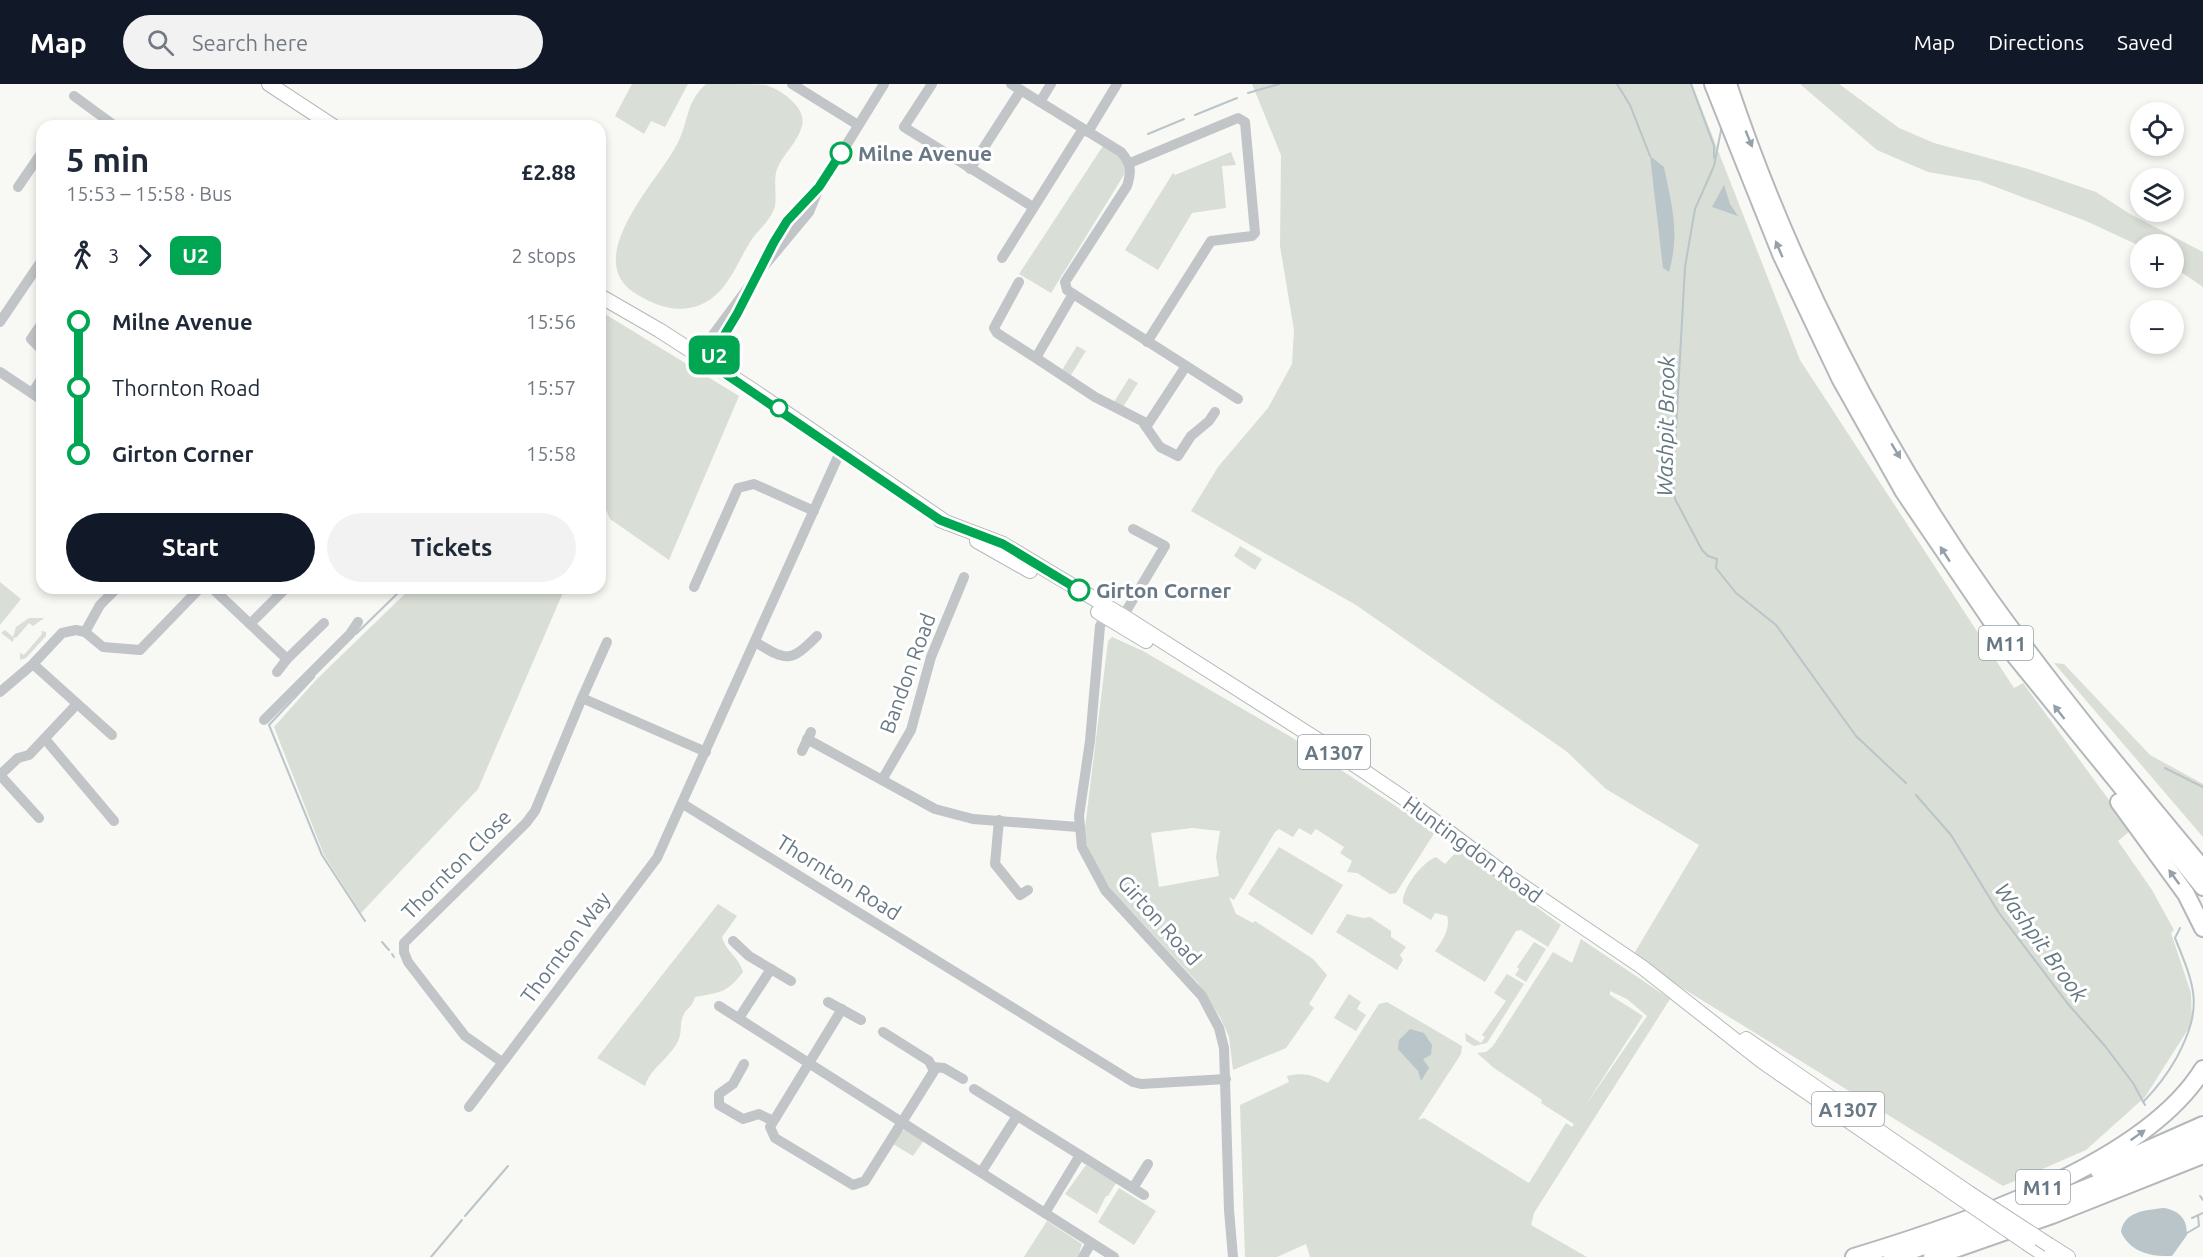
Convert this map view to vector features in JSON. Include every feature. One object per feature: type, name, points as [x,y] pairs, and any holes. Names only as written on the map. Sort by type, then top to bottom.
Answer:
[{"type":"highway","name":"M11","points":[[1713,84],[1781,254],[1848,393],[1904,492],[1969,591],[2077,735],[2203,887]]},
{"type":"highway","name":"M11","points":[[1728,84],[1794,251],[1864,397],[1914,482],[1987,595],[2095,736],[2203,869]]},
{"type":"highway","name":"M11","points":[[2077,735],[2091,764],[2186,894],[2203,928]]},
{"type":"highway","name":"M11","points":[[2095,736],[2117,753],[2203,851]]},
{"type":"highway","name":"M11","points":[[1854,1257],[1950,1224],[2037,1190],[2108,1155],[2166,1115],[2189,1092],[2203,1069]]},
{"type":"highway","points":[[1976,1229],[1995,1216],[2203,1125]]},
{"type":"highway","points":[[1892,1257],[1976,1229],[2203,1142]]},
{"type":"highway","points":[[1932,1257],[2052,1215],[2203,1155]]},
{"type":"main road","points":[[269,84],[324,120]]},
{"type":"main road","name":"Huntingdon Road","points":[[606,300],[703,359],[841,450],[940,520],[1003,544],[1107,612],[1214,676],[1394,791],[1502,872],[1642,967],[1725,1031],[1734,1032],[1781,1068],[1965,1196],[2049,1251]]},
{"type":"main road","name":"Huntingdon Road","points":[[1965,1196],[2028,1244],[2068,1257]]},
{"type":"street","points":[[792,84],[858,125]]},
{"type":"street","points":[[703,359],[761,268],[774,256],[809,212],[819,187],[884,84]]},
{"type":"street","points":[[932,84],[904,127],[1033,207]]},
{"type":"street","points":[[1040,102],[1051,84]]},
{"type":"street","points":[[1002,258],[1033,207],[1117,84]]},
{"type":"street","points":[[970,169],[1016,87],[1121,152],[1130,163],[1131,174],[1127,186],[1065,282],[1067,290],[1238,399]]},
{"type":"street","points":[[74,96],[107,120]]},
{"type":"street","points":[[1130,163],[1238,118],[1245,122],[1256,233],[1252,236],[1211,241],[1147,342]]},
{"type":"street","points":[[18,187],[36,161]]},
{"type":"street","points":[[0,322],[36,269]]},
{"type":"street","points":[[1019,282],[994,328],[997,333],[1095,397],[1144,424],[1160,447],[1174,456],[1181,454],[1191,436],[1209,421],[1215,412]]},
{"type":"street","points":[[1039,360],[1038,351],[1073,294]]},
{"type":"street","points":[[36,332],[31,339],[36,344]]},
{"type":"street","points":[[1144,424],[1151,422],[1186,366]]},
{"type":"street","points":[[0,372],[36,396]]},
{"type":"street","points":[[32,393],[36,387]]},
{"type":"street","points":[[683,804],[841,450]]},
{"type":"street","points":[[694,587],[738,488],[754,484],[814,511]]},
{"type":"street","points":[[1121,620],[1165,546],[1133,529]]},
{"type":"street","name":"Bandon Road","points":[[882,780],[911,730],[932,657],[964,577]]},
{"type":"street","points":[[85,632],[100,606],[111,594]]},
{"type":"street","points":[[0,692],[33,664],[62,633],[76,630],[85,632],[103,647],[140,650],[194,594]]},
{"type":"street","points":[[218,594],[287,659]]},
{"type":"street","points":[[250,624],[280,594]]},
{"type":"street","name":"Girton Road","points":[[1107,612],[1100,626],[1094,703],[1078,827],[1082,847],[1105,890],[1202,996],[1219,1028],[1224,1048],[1226,1079],[1229,1210],[1233,1257]]},
{"type":"street","points":[[264,720],[350,634],[358,622]]},
{"type":"street","points":[[277,672],[324,623]]},
{"type":"street","points":[[755,642],[779,656],[791,658],[799,654],[817,636]]},
{"type":"street","name":"Thornton Close","points":[[502,1062],[465,1036],[408,962],[404,952],[404,943],[526,823],[535,811],[607,642]]},
{"type":"street","points":[[33,664],[112,735]]},
{"type":"street","points":[[582,698],[706,752]]},
{"type":"street","points":[[39,818],[0,775],[18,758],[29,755],[77,704]]},
{"type":"street","points":[[802,751],[809,736],[934,809],[973,819],[1078,827]]},
{"type":"street","points":[[45,739],[114,821]]},
{"type":"street","name":"Thornton Way","points":[[469,1107],[657,858],[683,804]]},
{"type":"street","name":"Thornton Road","points":[[683,804],[1133,1082],[1141,1084],[1226,1079]]},
{"type":"street","points":[[999,820],[995,864],[1020,896],[1028,890]]},
{"type":"street","points":[[733,941],[749,956],[791,981]]},
{"type":"street","points":[[739,1018],[771,969]]},
{"type":"street","points":[[828,1002],[861,1020]]},
{"type":"street","points":[[719,1006],[1114,1257]]},
{"type":"street","points":[[842,1010],[770,1127],[774,1138],[853,1185],[865,1181],[932,1075],[933,1067],[929,1061],[883,1032]]},
{"type":"street","points":[[744,1064],[733,1084],[719,1094],[719,1105],[743,1119],[759,1114],[773,1121]]},
{"type":"street","points":[[933,1067],[944,1068],[963,1079]]},
{"type":"street","points":[[974,1089],[1144,1195]]},
{"type":"street","points":[[981,1171],[1017,1116]]},
{"type":"street","points":[[1045,1213],[1080,1155]]},
{"type":"street","points":[[1133,1188],[1148,1164]]},
{"type":"street","points":[[1083,1257],[1091,1243]]},
{"type":"shaded area","points":[[632,84],[688,84],[665,127],[651,121],[644,134],[615,116]]},
{"type":"shaded area","points":[[706,84],[772,87],[797,106],[803,119],[802,126],[777,169],[773,211],[752,239],[723,288],[715,296],[694,307],[672,308],[645,299],[622,281],[616,263],[618,244],[626,223],[675,148],[690,107]]},
{"type":"shaded area","points":[[1252,84],[1692,84],[1800,360],[2014,688],[2023,683],[2131,830],[2118,841],[2152,890],[2174,930],[2171,933],[2191,993],[2192,1023],[2145,1097],[2086,1150],[2003,1186],[1632,957],[1699,845],[1606,789],[1566,751],[1356,605],[1191,511],[1218,467],[1268,408],[1292,364],[1294,330],[1280,246],[1281,155]]},
{"type":"shaded area","points":[[1800,84],[1839,84],[1899,128],[1934,143],[2028,169],[2096,192],[2130,214],[2130,222],[2145,222],[2168,234],[2130,234],[2130,241],[2086,221],[1980,181],[1928,172],[1877,150]]},
{"type":"shaded area","points":[[1103,146],[1118,153],[1127,170],[1051,293],[1019,274]]},
{"type":"shaded area","points":[[1231,152],[1236,165],[1222,166],[1226,208],[1192,213],[1158,270],[1125,250],[1173,173],[1175,175]]},
{"type":"shaded area","points":[[1650,156],[1664,167],[1672,207],[1674,245],[1669,272],[1663,268]]},
{"type":"shaded area","points":[[1724,185],[1730,204],[1738,216],[1712,207]]},
{"type":"shaded area","points":[[2184,242],[2203,252],[2203,287],[2184,274]]},
{"type":"shaded area","points":[[606,315],[739,396],[669,560],[610,519],[606,509]]},
{"type":"shaded area","points":[[1077,346],[1086,351],[1071,375],[1062,370]]},
{"type":"shaded area","points":[[1129,378],[1138,383],[1123,407],[1114,402]]},
{"type":"shaded area","points":[[1240,546],[1262,559],[1255,570],[1234,556]]},
{"type":"shaded area","points":[[0,582],[21,599],[0,625]]},
{"type":"shaded area","points":[[405,594],[562,594],[478,789],[361,913],[324,855],[274,727],[316,680]]},
{"type":"shaded area","points":[[29,618],[44,618],[33,626],[29,623],[16,638],[14,637],[13,642],[1,633],[5,630],[13,637],[16,627]]},
{"type":"shaded area","points":[[41,631],[46,632],[46,636],[26,658],[20,660],[20,653],[24,655],[42,634]]},
{"type":"shaded area","points":[[1112,637],[1143,651],[1291,737],[1435,832],[1396,893],[1390,894],[1357,873],[1347,872],[1352,861],[1340,853],[1344,847],[1316,829],[1311,835],[1299,828],[1293,837],[1279,829],[1275,832],[1234,900],[1229,897],[1236,914],[1253,923],[1255,921],[1313,959],[1327,975],[1309,1004],[1314,1008],[1286,1048],[1233,1070],[1229,1037],[1220,1017],[1198,983],[1110,888],[1096,866],[1087,845],[1085,828],[1108,641]],"holes":[[[1192,828],[1220,831],[1216,857],[1219,876],[1159,887],[1151,833]]]},
{"type":"shaded area","points":[[2054,663],[2064,664],[2150,755],[2203,784],[2203,837]]},
{"type":"shaded area","points":[[1279,847],[1343,885],[1312,935],[1248,894]]},
{"type":"shaded area","points":[[1458,850],[1561,925],[1548,947],[1521,930],[1516,931],[1485,982],[1435,951],[1447,930],[1447,916],[1435,913],[1431,920],[1403,903],[1409,884],[1424,865],[1436,857],[1445,864]]},
{"type":"shaded area","points":[[718,904],[737,916],[722,937],[743,972],[722,991],[695,997],[683,1016],[677,1043],[651,1074],[645,1086],[597,1058]]},
{"type":"shaded area","points":[[1347,914],[1363,918],[1370,917],[1391,931],[1391,937],[1406,947],[1400,955],[1403,960],[1397,970],[1336,932]]},
{"type":"shaded area","points":[[1581,939],[1670,999],[1534,1213],[1531,1225],[1587,1257],[1310,1257],[1306,1244],[1277,1257],[1245,1257],[1240,1105],[1289,1082],[1287,1076],[1308,1075],[1328,1083],[1379,1004],[1387,1002],[1462,1046],[1461,1054],[1418,1120],[1424,1118],[1529,1183],[1566,1123],[1572,1127],[1574,1124],[1541,1103],[1542,1100],[1494,1068],[1477,1053],[1486,1052],[1493,1046],[1553,952],[1572,963]],"holes":[[[1610,991],[1627,999],[1647,1016],[1583,1109],[1643,1016],[1610,995]]]},
{"type":"shaded area","points":[[1534,942],[1546,949],[1526,982],[1515,975],[1519,969],[1517,967]]},
{"type":"shaded area","points":[[1507,974],[1524,984],[1487,1043],[1474,1046],[1466,1041],[1465,1033],[1481,1043],[1485,1037],[1482,1035],[1506,1001],[1494,993]]},
{"type":"shaded area","points":[[1349,994],[1361,1002],[1357,1009],[1366,1015],[1356,1031],[1334,1018]]},
{"type":"shaded area","points":[[1410,1029],[1424,1033],[1432,1045],[1431,1055],[1423,1059],[1429,1068],[1421,1081],[1418,1071],[1398,1049],[1399,1040]]},
{"type":"shaded area","points":[[910,1129],[925,1139],[913,1156],[893,1144],[901,1131]]},
{"type":"shaded area","points":[[1086,1165],[1116,1183],[1097,1214],[1065,1194]]},
{"type":"shaded area","points":[[1119,1188],[1156,1211],[1134,1245],[1098,1222]]},
{"type":"shaded area","points":[[2164,1208],[2182,1217],[2187,1229],[2187,1235],[2172,1256],[2142,1252],[2125,1239],[2121,1232],[2126,1220],[2131,1216]]},
{"type":"shaded area","points":[[1047,1221],[1082,1244],[1078,1257],[1024,1257]]},
{"type":"waterway","points":[[1248,93],[1279,84]]},
{"type":"waterway","points":[[1617,84],[1630,105],[1650,156]]},
{"type":"waterway","name":"Washpit Brook","points":[[1691,84],[1714,146],[1714,158]]},
{"type":"waterway","points":[[1195,115],[1237,98]]},
{"type":"waterway","points":[[1148,134],[1184,119]]},
{"type":"waterway","name":"Washpit Brook","points":[[1722,125],[1714,166],[1695,209],[1685,267],[1673,483],[1675,499],[1702,550],[1708,556],[1717,559],[1716,568],[1736,593],[1776,625],[1856,736],[1906,783]]},
{"type":"waterway","points":[[356,634],[397,594]]},
{"type":"waterway","points":[[314,677],[269,725],[322,855],[365,921]]},
{"type":"waterway","points":[[2165,768],[2203,787]]},
{"type":"waterway","name":"Washpit Brook","points":[[1916,795],[1951,835],[1999,913],[2068,1004],[2105,1046],[2133,1083],[2145,1105]]},
{"type":"waterway","points":[[2143,1102],[2162,1081],[2173,1064],[2191,1024],[2194,998],[2192,985],[2175,938],[2180,928]]},
{"type":"waterway","points":[[382,942],[389,950]]},
{"type":"waterway","points":[[465,1216],[508,1166]]},
{"type":"waterway","name":"Washpit Brook","points":[[2200,1196],[2203,1200]]},
{"type":"waterway","points":[[2192,1218],[2203,1213]]},
{"type":"waterway","points":[[2187,1233],[2199,1226],[2198,1215]]},
{"type":"waterway","points":[[431,1257],[462,1220]]},
{"type":"bus line","name":"U2","points":[[841,153],[819,187],[787,221],[750,285],[719,348],[708,362],[841,450],[940,520],[1003,544],[1079,590]]},
{"type":"place","name":"Milne Avenue","points":[[841,153]]},
{"type":"place","name":"Girton Corner","points":[[1079,590]]}]
